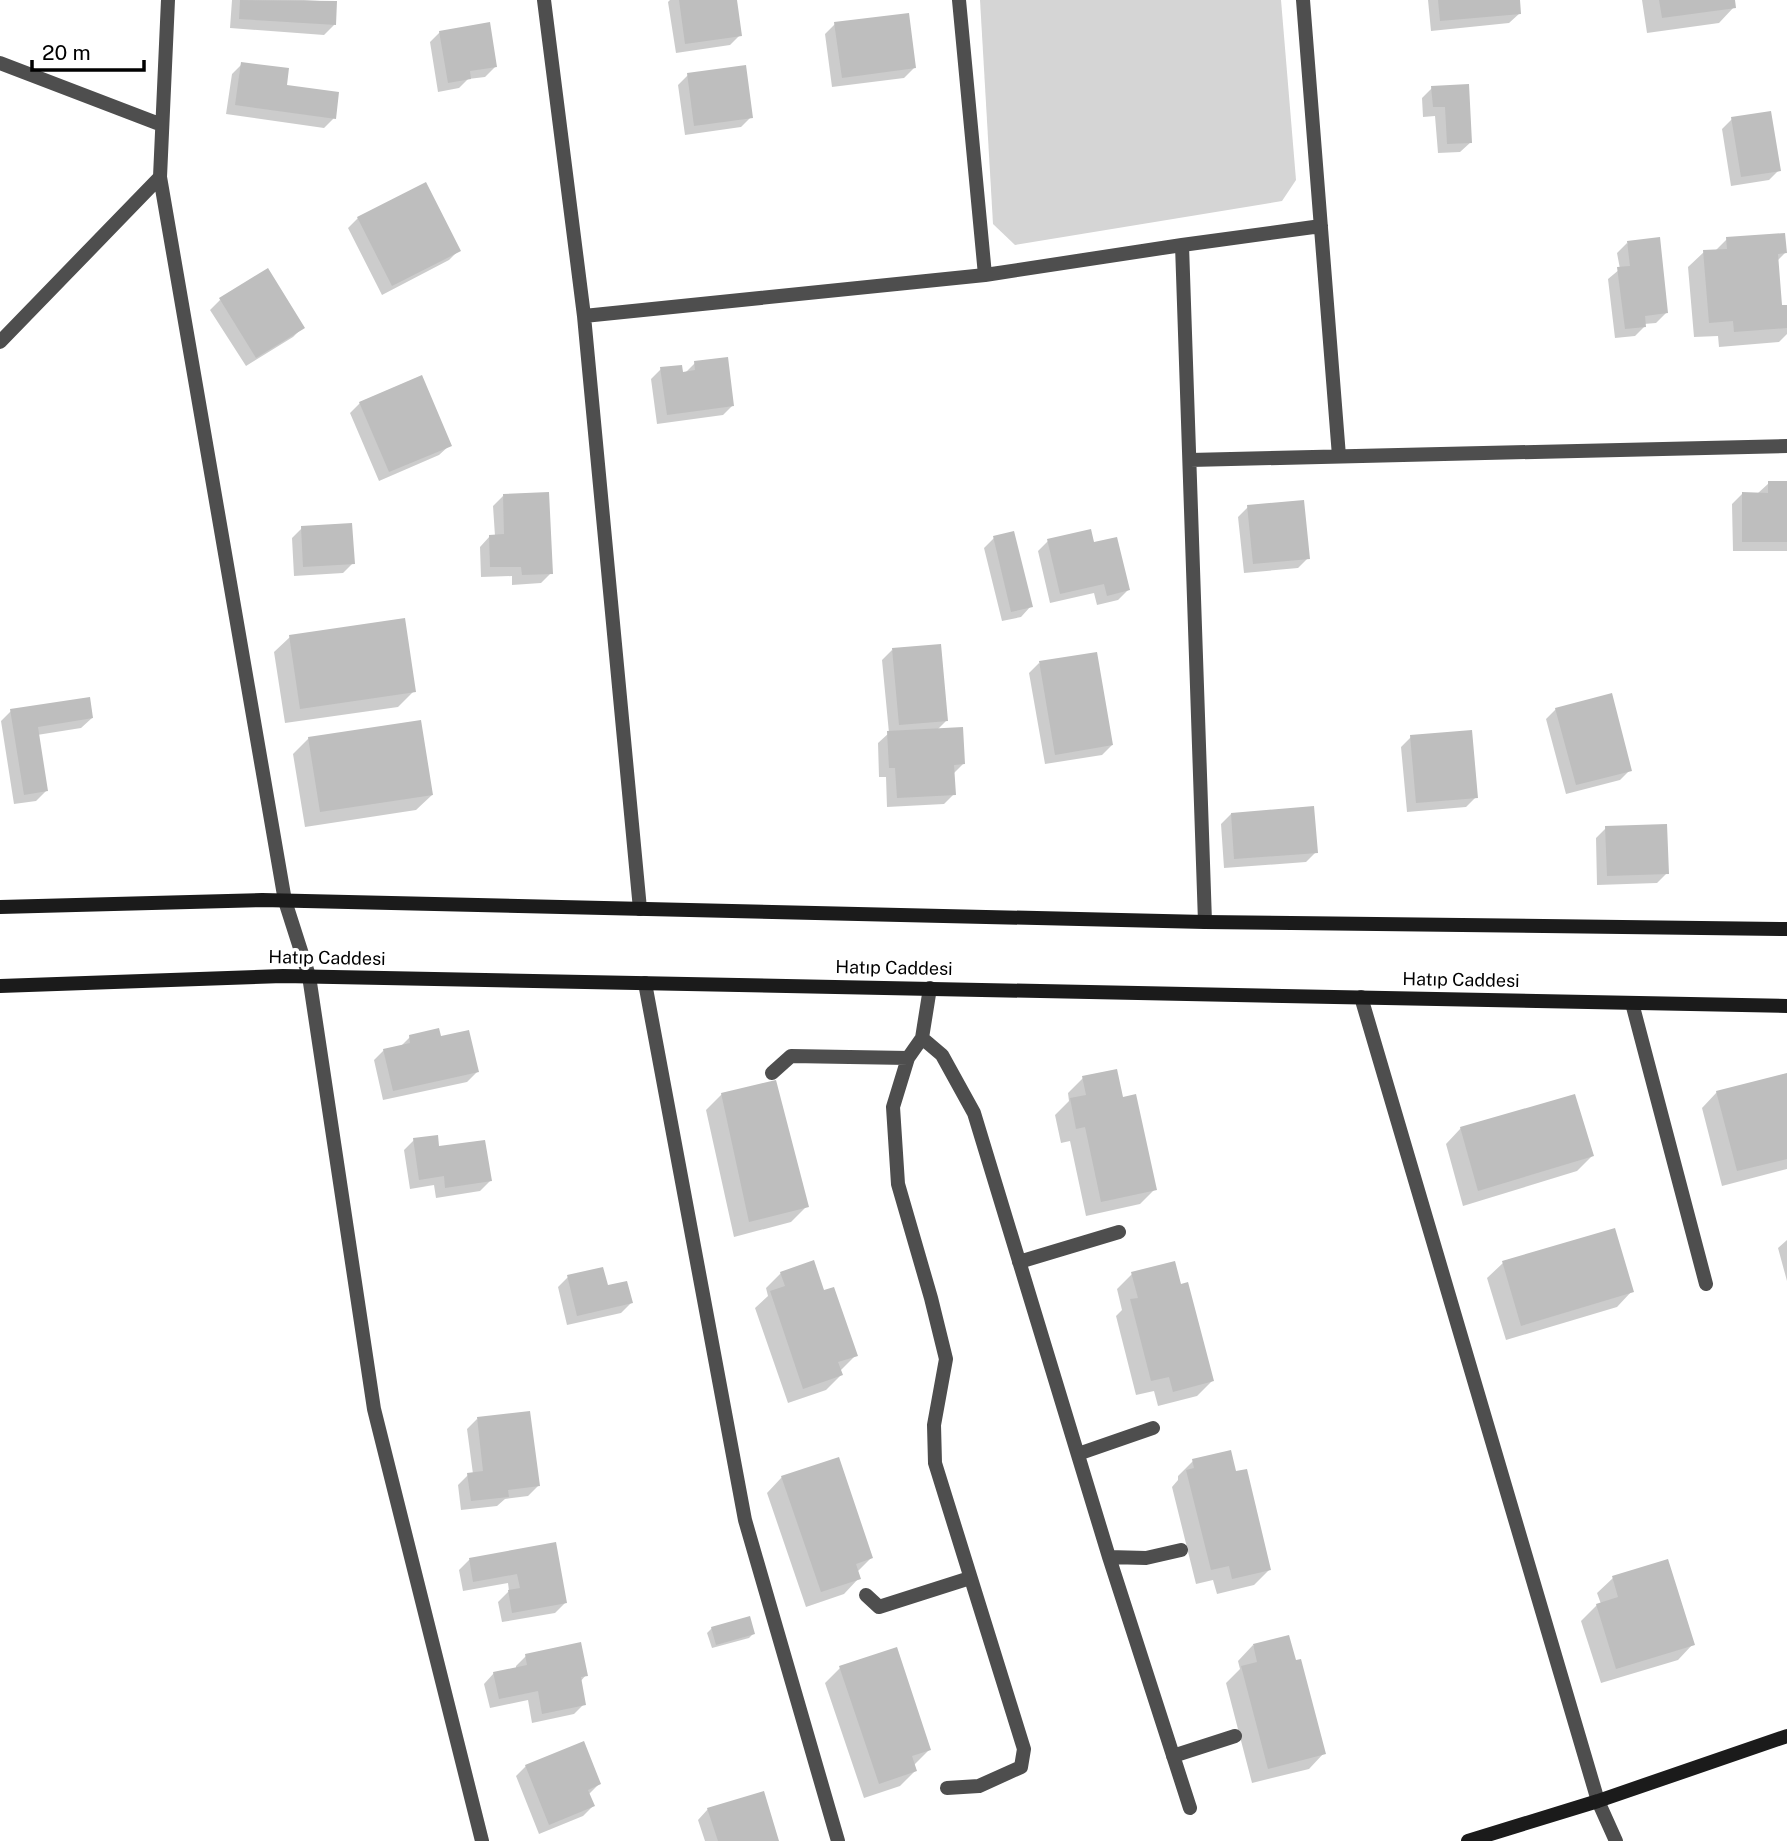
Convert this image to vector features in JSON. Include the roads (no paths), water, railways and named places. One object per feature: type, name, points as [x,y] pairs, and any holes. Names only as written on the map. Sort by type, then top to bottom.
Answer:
[{"type":"main road","points":[[0,907],[262,900],[1205,922],[1787,929]]},
{"type":"main road","name":"Hatıp Caddesi","points":[[0,986],[309,976],[1787,1006]]},
{"type":"main road","points":[[1468,1841],[1598,1801],[1787,1736]]},
{"type":"street","points":[[168,0],[160,177],[285,901],[309,976],[374,1409],[482,1841]]},
{"type":"street","points":[[544,0],[584,316],[640,909]]},
{"type":"street","points":[[959,0],[985,275]]},
{"type":"street","points":[[1303,0],[1339,456]]},
{"type":"street","points":[[0,63],[162,125]]},
{"type":"street","points":[[0,342],[160,177]]},
{"type":"street","points":[[584,316],[985,275],[1321,226]]},
{"type":"street","points":[[1182,245],[1205,922]]},
{"type":"street","points":[[1190,460],[1787,446]]},
{"type":"street","points":[[645,983],[745,1520],[838,1841]]},
{"type":"street","points":[[930,988],[922,1038],[908,1058],[893,1107],[898,1184],[946,1359],[934,1425],[935,1463],[1024,1749],[1021,1767],[979,1786],[947,1788]]},
{"type":"street","points":[[1361,997],[1598,1801],[1616,1841]]},
{"type":"street","points":[[1632,1003],[1706,1284]]},
{"type":"street","points":[[922,1038],[942,1055],[974,1113],[1109,1557],[1190,1808]]},
{"type":"street","points":[[772,1073],[791,1056],[908,1058]]},
{"type":"street","points":[[1019,1262],[1119,1232]]},
{"type":"street","points":[[1078,1454],[1153,1429]]},
{"type":"street","points":[[1109,1557],[1146,1558],[1181,1550]]},
{"type":"street","points":[[866,1595],[879,1607],[970,1578]]},
{"type":"street","points":[[1173,1756],[1235,1736]]}]
